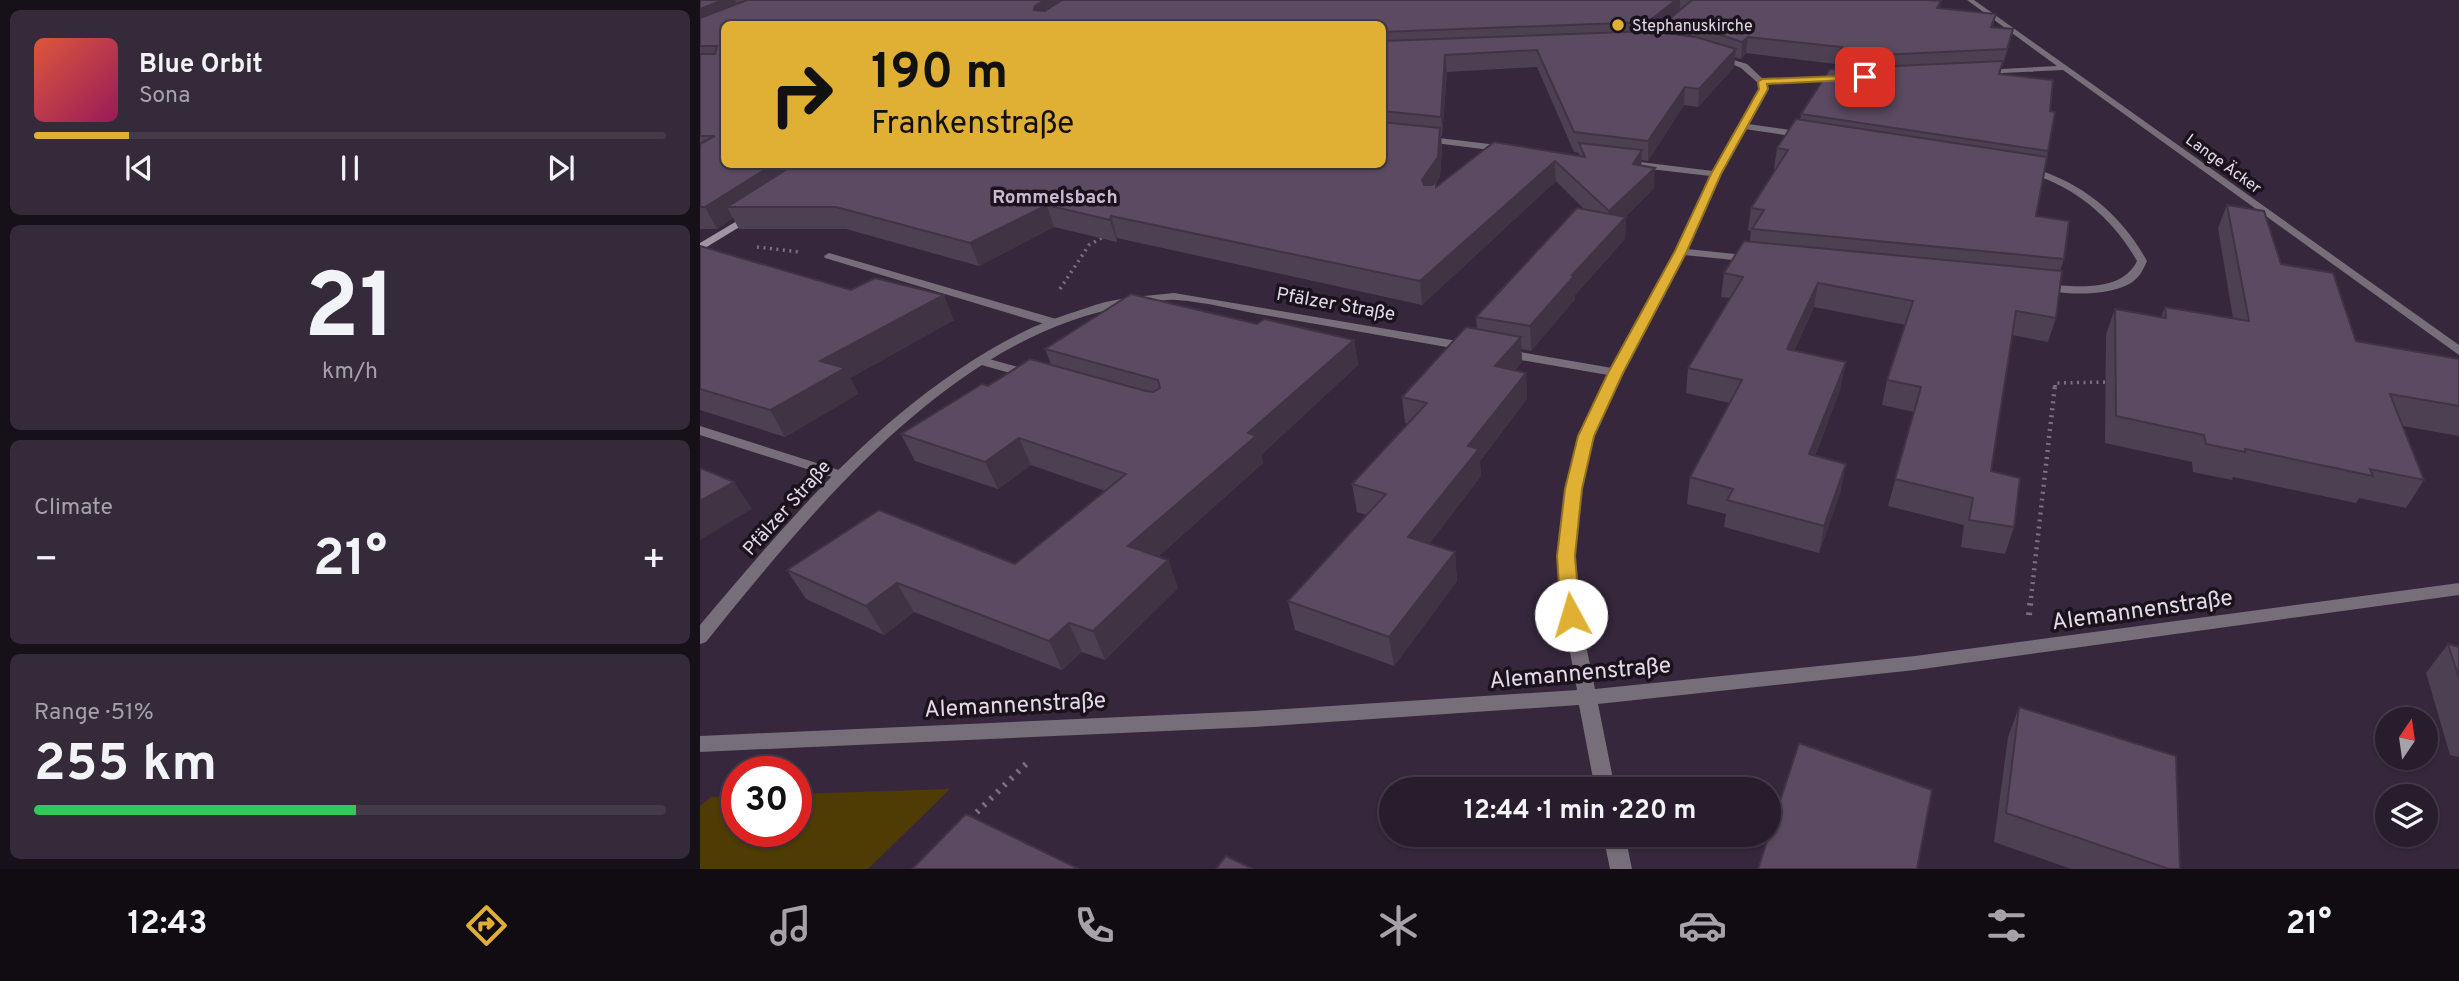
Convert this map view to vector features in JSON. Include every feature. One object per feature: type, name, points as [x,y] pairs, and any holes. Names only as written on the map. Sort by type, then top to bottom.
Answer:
[{"type":"main road","points":[[702,247],[758,210]]},
{"type":"street","name":"Lange Äcker","points":[[1970,0],[2459,351]]},
{"type":"street","points":[[1603,777],[1567,597],[1566,556],[1579,460],[1586,436],[1616,373],[1681,251],[1716,174],[1763,89],[1762,82],[1744,66],[1711,54]]},
{"type":"street","points":[[1979,72],[2065,68]]},
{"type":"street","points":[[1762,82],[1853,78]]},
{"type":"street","points":[[1743,126],[1819,138]]},
{"type":"street","points":[[1412,138],[1514,150]]},
{"type":"street","points":[[1480,154],[1489,147]]},
{"type":"street","points":[[1615,162],[1716,174]]},
{"type":"street","points":[[2019,168],[2055,177],[2078,190],[2129,239],[2142,261],[2140,270],[2133,278],[2113,286],[2071,289],[2025,286]]},
{"type":"street","points":[[1681,251],[1763,260]]},
{"type":"street","points":[[829,256],[1052,322]]},
{"type":"street","name":"Pfälzer Straße","points":[[700,637],[786,533],[840,475],[907,415],[982,361],[1052,322],[1128,300],[1174,296],[1616,373]]},
{"type":"street","points":[[982,361],[1046,379]]},
{"type":"street","points":[[700,430],[840,475]]},
{"type":"street","name":"Alemannenstraße","points":[[700,744],[1375,712],[1586,697],[2025,649],[2459,589]]},
{"type":"street","points":[[1616,847],[1621,869]]},
{"type":"path","points":[[1031,315],[1051,302],[1089,245],[1113,231]]},
{"type":"path","points":[[702,247],[770,247],[829,256]]},
{"type":"path","points":[[2025,649],[2055,383],[2115,382]]},
{"type":"path","points":[[968,821],[1065,726]]},
{"type":"shaded area","points":[[950,789],[868,869],[700,869],[700,806],[711,797],[721,797],[721,847],[812,847],[812,793]]},
{"type":"building","points":[[700,0],[723,0],[700,9]]},
{"type":"building","points":[[747,0],[1045,0],[1035,6],[1034,10],[1045,11],[1062,0],[1676,0],[1648,22],[1386,32],[1386,21],[721,21],[721,168],[768,168],[705,207],[700,207],[700,144],[715,136],[700,136],[700,54],[715,54],[717,46],[700,46],[700,18]]},
{"type":"building","points":[[1692,0],[1941,1],[1937,8],[1996,14],[1991,27],[2013,29],[2007,49],[1836,57],[1842,47],[1748,37],[1742,42],[1702,29],[1663,24]]},
{"type":"building","points":[[1652,31],[1696,37],[1736,49],[1699,89],[1685,87],[1648,141],[1574,132],[1537,50],[1445,55],[1441,117],[1386,111],[1386,41]]},
{"type":"building","points":[[2003,61],[1999,74],[2053,80],[2050,111],[2055,112],[2048,151],[1801,114],[1830,69]]},
{"type":"building","points":[[1796,119],[2047,157],[2036,216],[2069,221],[2064,259],[1752,229],[1764,210],[1751,208],[1788,150],[1777,148]]},
{"type":"building","points":[[1386,122],[1440,128],[1438,157],[1422,180],[1424,185],[1436,182],[1436,187],[1494,142],[1585,157],[1579,143],[1642,150],[1633,164],[1655,168],[1609,211],[1555,161],[1420,281],[1111,216],[1110,220],[1047,205],[970,243],[836,207],[727,207],[789,168],[1386,168]]},
{"type":"building","points":[[2227,205],[2264,211],[2281,264],[2333,273],[2356,341],[2459,359],[2459,406],[2390,394],[2424,480],[2370,469],[2373,476],[2245,449],[2245,452],[2206,444],[2204,435],[2116,416],[2115,309],[2166,318],[2165,307],[2249,321]]},
{"type":"building","points":[[1577,208],[1626,217],[1572,275],[1575,275],[1530,326],[1476,317]]},
{"type":"building","points":[[1744,241],[2062,271],[2056,318],[2016,311],[1991,471],[2020,478],[2014,527],[1969,520],[1973,498],[1895,479],[1921,387],[1887,380],[1913,301],[1818,283],[1787,349],[1846,362],[1809,454],[1846,464],[1824,526],[1727,500],[1733,489],[1690,477],[1742,380],[1688,368],[1743,277],[1724,273]]},
{"type":"building","points":[[700,246],[851,290],[875,278],[944,295],[820,361],[845,368],[770,410],[700,389]]},
{"type":"building","points":[[1131,294],[1257,324],[1264,319],[1354,340],[1248,433],[1256,436],[1128,546],[1168,560],[1093,631],[1069,623],[1049,641],[897,583],[866,606],[787,570],[879,510],[1015,564],[1126,474],[1019,438],[985,462],[901,434],[982,384],[988,386],[1030,359],[1146,391],[1153,392],[1160,388],[1158,380],[1045,349]]},
{"type":"building","points":[[1466,327],[1521,337],[1495,366],[1526,373],[1468,446],[1479,449],[1408,537],[1455,552],[1389,637],[1288,601],[1386,494],[1352,484],[1427,403],[1402,397]]},
{"type":"building","points":[[700,468],[734,482],[700,501]]},
{"type":"building","points":[[2448,644],[2459,647],[2459,678]]},
{"type":"building","points":[[2019,707],[2176,756],[2180,869],[2169,869],[2006,813]]},
{"type":"building","points":[[1799,743],[1932,790],[1917,869],[1758,869],[1765,847],[1781,847],[1781,798]]},
{"type":"building","points":[[966,814],[1079,869],[912,869]]},
{"type":"building","points":[[1226,856],[1253,869],[1216,869]]},
{"type":"place","name":"Stephanuskirche","points":[[1618,25]]},
{"type":"district","name":"Rommelsbach","points":[[1055,196]]},
{"type":"route","points":[[1571,615],[1567,597],[1566,556],[1573,489],[1586,436],[1600,404],[1681,251],[1716,174],[1763,89],[1762,82],[1865,77]]}]
